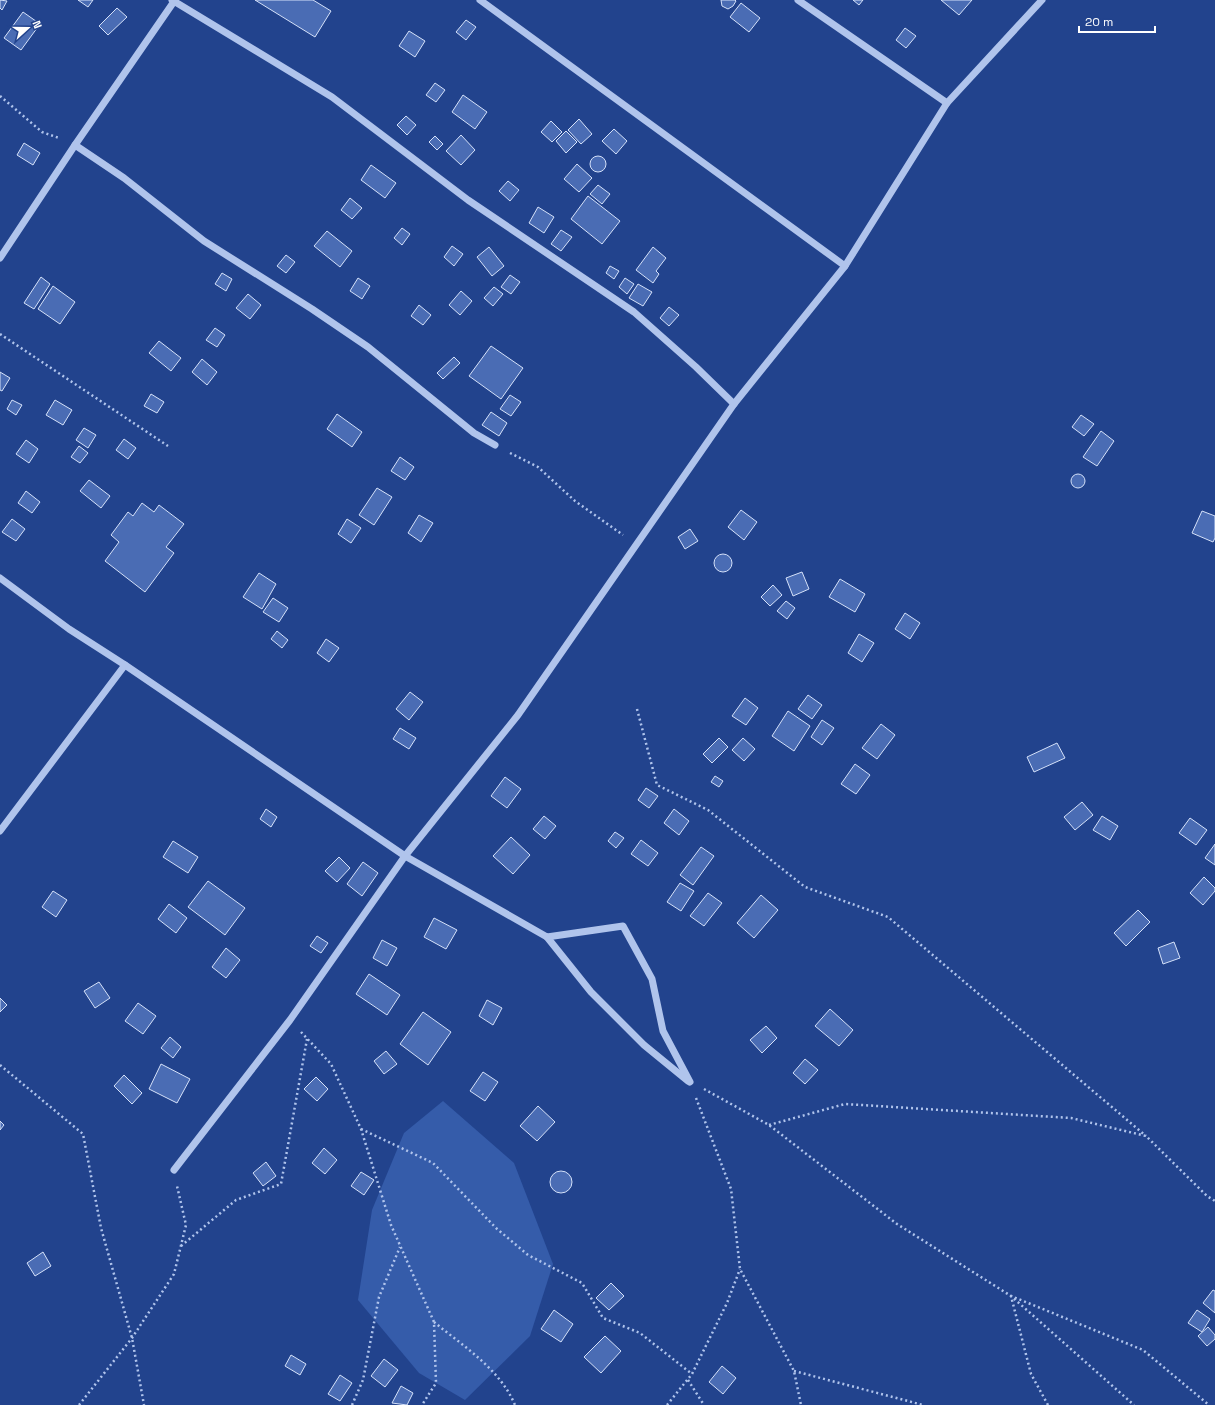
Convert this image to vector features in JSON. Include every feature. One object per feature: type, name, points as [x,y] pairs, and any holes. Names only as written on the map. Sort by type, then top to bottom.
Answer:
[{"type":"street","points":[[0,258],[174,0],[332,97],[468,200],[634,312],[696,367],[734,404]]},
{"type":"street","points":[[480,0],[845,266]]},
{"type":"street","points":[[798,0],[946,103]]},
{"type":"street","points":[[174,1170],[290,1020],[404,856],[518,715],[734,404],[845,266],[946,103],[1042,0]]},
{"type":"street","points":[[75,145],[124,178],[204,242],[312,309],[368,347],[474,433],[495,446]]},
{"type":"street","points":[[0,578],[69,629],[125,665],[404,856],[547,937],[591,992],[638,1040],[690,1082]]},
{"type":"street","points":[[0,831],[125,665]]},
{"type":"street","points":[[547,937],[623,926],[652,979],[663,1031],[690,1082]]},
{"type":"path","points":[[0,96],[42,132],[75,145]]},
{"type":"path","points":[[0,334],[168,446]]},
{"type":"path","points":[[495,446],[538,467],[575,500],[636,544]]},
{"type":"path","points":[[637,709],[657,785],[708,810],[805,887],[888,917],[1146,1136],[1207,1196],[1215,1201]]},
{"type":"path","points":[[290,1020],[331,1064],[361,1129],[391,1225],[434,1322],[436,1383],[422,1405]]},
{"type":"path","points":[[180,1246],[236,1200],[281,1184],[307,1039]]},
{"type":"path","points":[[0,1065],[83,1134],[101,1228],[132,1338],[144,1405]]},
{"type":"path","points":[[690,1082],[769,1125],[897,1224],[1012,1296],[1142,1350],[1209,1405]]},
{"type":"path","points":[[690,1082],[731,1189],[740,1269],[794,1371],[801,1405]]},
{"type":"path","points":[[769,1125],[845,1104],[1071,1118],[1146,1136]]},
{"type":"path","points":[[361,1129],[433,1163],[496,1228],[528,1255],[582,1283],[603,1318],[640,1333],[692,1374]]},
{"type":"path","points":[[78,1405],[132,1338],[174,1274],[186,1225],[174,1170]]},
{"type":"path","points":[[352,1405],[363,1380],[379,1297],[400,1247]]},
{"type":"path","points":[[667,1405],[692,1374],[727,1303],[740,1269]]},
{"type":"path","points":[[1012,1296],[1031,1374],[1048,1405]]},
{"type":"path","points":[[1012,1296],[1134,1405]]},
{"type":"path","points":[[434,1322],[481,1361],[509,1392],[515,1405]]},
{"type":"path","points":[[794,1371],[923,1405]]},
{"type":"path","points":[[688,1380],[704,1405]]},
{"type":"shaded area","points":[[443,1101],[514,1163],[553,1264],[530,1336],[465,1400],[419,1373],[358,1300],[372,1210],[404,1133]]},
{"type":"building","points":[[0,0],[7,1],[2,10],[0,8]]},
{"type":"building","points":[[78,0],[93,0],[88,7]]},
{"type":"building","points":[[255,0],[313,0],[331,11],[315,37]]},
{"type":"building","points":[[721,0],[736,1],[733,6],[728,9],[722,6]]},
{"type":"building","points":[[853,0],[863,0],[859,5]]},
{"type":"building","points":[[941,0],[972,0],[959,15]]},
{"type":"building","points":[[741,3],[760,18],[749,32],[730,17]]},
{"type":"building","points":[[117,8],[127,17],[108,35],[99,26]]},
{"type":"building","points":[[23,12],[40,24],[21,50],[4,38]]},
{"type":"building","points":[[466,20],[476,27],[466,40],[456,32]]},
{"type":"building","points":[[905,28],[916,36],[906,48],[896,40]]},
{"type":"building","points":[[409,31],[425,41],[415,57],[399,46]]},
{"type":"building","points":[[435,83],[445,90],[436,102],[426,95]]},
{"type":"building","points":[[463,95],[487,112],[475,129],[452,112]]},
{"type":"building","points":[[406,116],[416,125],[407,135],[397,125]]},
{"type":"building","points":[[579,119],[592,134],[581,144],[568,130]]},
{"type":"building","points":[[551,121],[562,132],[552,142],[541,132]]},
{"type":"building","points":[[614,129],[627,141],[616,154],[602,141]]},
{"type":"building","points":[[566,131],[577,142],[566,153],[556,141]]},
{"type":"building","points":[[461,135],[475,150],[461,165],[446,151]]},
{"type":"building","points":[[435,136],[443,144],[437,150],[429,142]]},
{"type":"building","points":[[24,143],[40,153],[33,165],[17,155]]},
{"type":"building","points":[[598,156],[604,158],[606,164],[604,170],[598,172],[592,170],[590,164],[592,158]]},
{"type":"building","points":[[577,164],[592,178],[579,192],[564,179]]},
{"type":"building","points":[[371,165],[396,183],[385,198],[361,180]]},
{"type":"building","points":[[508,181],[519,190],[510,201],[499,191]]},
{"type":"building","points":[[598,185],[610,194],[602,204],[590,194]]},
{"type":"building","points":[[588,196],[620,221],[602,244],[571,219]]},
{"type":"building","points":[[350,198],[362,208],[352,219],[341,210]]},
{"type":"building","points":[[538,207],[554,217],[544,233],[529,223]]},
{"type":"building","points":[[402,228],[410,234],[402,245],[394,238]]},
{"type":"building","points":[[561,230],[572,237],[561,251],[551,244]]},
{"type":"building","points":[[327,231],[352,251],[340,267],[314,246]]},
{"type":"building","points":[[452,246],[463,254],[454,266],[444,257]]},
{"type":"building","points":[[489,247],[504,266],[492,276],[477,257]]},
{"type":"building","points":[[653,247],[666,258],[656,271],[659,274],[653,283],[636,270]]},
{"type":"building","points":[[286,255],[295,262],[286,273],[277,266]]},
{"type":"building","points":[[610,266],[619,271],[614,279],[606,273]]},
{"type":"building","points":[[222,273],[232,279],[226,291],[215,284]]},
{"type":"building","points":[[510,275],[520,282],[511,294],[501,287]]},
{"type":"building","points":[[41,277],[50,284],[34,309],[24,303]]},
{"type":"building","points":[[358,278],[370,286],[362,299],[350,291]]},
{"type":"building","points":[[625,278],[634,284],[627,294],[619,287]]},
{"type":"building","points":[[638,284],[652,292],[643,306],[629,298]]},
{"type":"building","points":[[53,286],[75,302],[60,324],[38,309]]},
{"type":"building","points":[[494,287],[503,294],[493,306],[484,298]]},
{"type":"building","points":[[461,291],[472,301],[460,315],[449,305]]},
{"type":"building","points":[[248,294],[261,305],[250,319],[236,308]]},
{"type":"building","points":[[419,305],[431,315],[423,325],[411,316]]},
{"type":"building","points":[[669,307],[679,315],[669,326],[660,318]]},
{"type":"building","points":[[215,328],[225,335],[217,347],[206,340]]},
{"type":"building","points":[[159,341],[181,358],[171,371],[149,353]]},
{"type":"building","points":[[491,346],[523,368],[501,399],[469,376]]},
{"type":"building","points":[[454,357],[460,363],[443,379],[437,373]]},
{"type":"building","points":[[202,359],[217,372],[207,385],[192,372]]},
{"type":"building","points":[[0,372],[10,378],[2,391],[0,390]]},
{"type":"building","points":[[151,394],[164,402],[157,413],[144,406]]},
{"type":"building","points":[[510,395],[521,402],[511,416],[500,409]]},
{"type":"building","points":[[12,400],[22,405],[16,415],[7,409]]},
{"type":"building","points":[[55,400],[72,410],[63,425],[46,415]]},
{"type":"building","points":[[491,412],[507,423],[499,436],[482,425]]},
{"type":"building","points":[[337,414],[362,432],[352,447],[327,429]]},
{"type":"building","points":[[1081,415],[1094,424],[1084,436],[1072,427]]},
{"type":"building","points":[[84,428],[96,435],[88,448],[76,440]]},
{"type":"building","points":[[1101,431],[1114,441],[1097,466],[1083,457]]},
{"type":"building","points":[[124,439],[136,448],[128,459],[116,450]]},
{"type":"building","points":[[26,440],[38,449],[29,463],[16,454]]},
{"type":"building","points":[[79,446],[88,453],[80,463],[71,457]]},
{"type":"building","points":[[400,457],[414,467],[405,480],[391,471]]},
{"type":"building","points":[[1075,474],[1081,474],[1085,478],[1085,484],[1081,488],[1075,488],[1071,484],[1071,478]]},
{"type":"building","points":[[89,480],[110,496],[101,508],[80,491]]},
{"type":"building","points":[[377,488],[392,497],[374,525],[359,515]]},
{"type":"building","points":[[26,491],[40,502],[32,513],[18,503]]},
{"type":"building","points":[[142,503],[154,512],[159,505],[184,524],[166,547],[174,553],[145,592],[105,561],[119,542],[111,535],[128,512],[133,516]]},
{"type":"building","points":[[741,510],[757,522],[744,540],[728,527]]},
{"type":"building","points":[[1202,511],[1215,516],[1215,538],[1213,542],[1192,533]]},
{"type":"building","points":[[419,515],[433,523],[421,542],[408,533]]},
{"type":"building","points":[[12,519],[25,529],[16,541],[2,532]]},
{"type":"building","points":[[347,519],[361,528],[351,543],[338,534]]},
{"type":"building","points":[[690,529],[698,541],[685,549],[678,537]]},
{"type":"building","points":[[719,554],[727,554],[732,559],[730,570],[727,572],[719,572],[714,567],[714,559]]},
{"type":"building","points":[[802,572],[809,589],[793,596],[786,578]]},
{"type":"building","points":[[259,573],[276,584],[262,609],[243,597]]},
{"type":"building","points":[[840,579],[865,594],[855,612],[829,597]]},
{"type":"building","points":[[773,585],[782,595],[770,606],[761,597]]},
{"type":"building","points":[[273,598],[288,608],[279,622],[263,612]]},
{"type":"building","points":[[786,601],[795,608],[787,619],[777,611]]},
{"type":"building","points":[[905,613],[920,623],[910,639],[895,629]]},
{"type":"building","points":[[277,631],[288,640],[282,648],[271,639]]},
{"type":"building","points":[[859,634],[874,643],[862,662],[848,653]]},
{"type":"building","points":[[326,639],[339,648],[329,662],[317,653]]},
{"type":"building","points":[[410,692],[423,702],[409,720],[396,709]]},
{"type":"building","points":[[808,695],[822,705],[812,719],[798,709]]},
{"type":"building","points":[[745,698],[758,708],[746,725],[732,716]]},
{"type":"building","points":[[788,711],[810,726],[794,751],[772,736]]},
{"type":"building","points":[[822,720],[834,728],[822,745],[811,737]]},
{"type":"building","points":[[881,724],[895,735],[877,759],[862,748]]},
{"type":"building","points":[[400,728],[416,738],[409,749],[393,739]]},
{"type":"building","points":[[719,738],[728,747],[712,763],[703,754]]},
{"type":"building","points":[[743,738],[755,749],[744,761],[732,750]]},
{"type":"building","points":[[1057,743],[1065,758],[1034,772],[1027,757]]},
{"type":"building","points":[[855,764],[870,775],[856,794],[841,784]]},
{"type":"building","points":[[715,776],[723,781],[719,787],[711,782]]},
{"type":"building","points":[[505,777],[521,789],[507,808],[491,796]]},
{"type":"building","points":[[646,788],[658,796],[649,808],[638,800]]},
{"type":"building","points":[[1082,802],[1093,815],[1075,830],[1064,817]]},
{"type":"building","points":[[266,809],[277,817],[271,827],[260,819]]},
{"type":"building","points":[[674,809],[689,821],[679,835],[664,823]]},
{"type":"building","points":[[544,816],[556,826],[545,839],[533,829]]},
{"type":"building","points":[[1102,816],[1118,826],[1110,840],[1093,830]]},
{"type":"building","points":[[1190,818],[1207,830],[1196,845],[1179,833]]},
{"type":"building","points":[[615,832],[624,838],[616,848],[608,841]]},
{"type":"building","points":[[511,837],[530,855],[513,874],[493,856]]},
{"type":"building","points":[[641,840],[658,853],[648,866],[631,854]]},
{"type":"building","points":[[173,841],[198,857],[188,873],[163,857]]},
{"type":"building","points":[[1215,844],[1215,865],[1205,858]]},
{"type":"building","points":[[701,847],[714,856],[693,885],[680,875]]},
{"type":"building","points":[[339,857],[350,868],[337,882],[325,871]]},
{"type":"building","points":[[363,862],[378,873],[362,896],[347,884]]},
{"type":"building","points":[[1204,877],[1215,888],[1215,891],[1203,905],[1190,893]]},
{"type":"building","points":[[208,881],[245,908],[225,935],[188,907]]},
{"type":"building","points":[[680,883],[694,891],[681,911],[667,902]]},
{"type":"building","points":[[53,891],[67,900],[56,917],[42,907]]},
{"type":"building","points":[[708,893],[722,903],[704,926],[690,916]]},
{"type":"building","points":[[761,895],[778,910],[754,938],[737,923]]},
{"type":"building","points":[[169,904],[187,918],[176,933],[158,919]]},
{"type":"building","points":[[1138,910],[1150,922],[1126,946],[1114,933]]},
{"type":"building","points":[[434,918],[457,930],[446,949],[424,937]]},
{"type":"building","points":[[317,936],[328,943],[321,953],[310,946]]},
{"type":"building","points":[[382,940],[397,948],[387,966],[373,958]]},
{"type":"building","points":[[1174,942],[1180,958],[1163,964],[1158,948]]},
{"type":"building","points":[[226,948],[240,960],[226,978],[212,967]]},
{"type":"building","points":[[369,974],[400,995],[387,1015],[356,994]]},
{"type":"building","points":[[99,982],[110,998],[95,1008],[84,991]]},
{"type":"building","points":[[0,998],[7,1005],[0,1012]]},
{"type":"building","points":[[487,1000],[502,1008],[493,1025],[479,1016]]},
{"type":"building","points":[[138,1003],[156,1016],[143,1034],[125,1021]]},
{"type":"building","points":[[830,1009],[853,1030],[839,1046],[815,1026]]},
{"type":"building","points":[[423,1012],[451,1032],[428,1065],[400,1044]]},
{"type":"building","points":[[766,1026],[777,1038],[762,1053],[750,1040]]},
{"type":"building","points":[[170,1037],[181,1047],[173,1058],[161,1048]]},
{"type":"building","points":[[386,1051],[397,1064],[384,1074],[374,1061]]},
{"type":"building","points":[[805,1059],[818,1070],[805,1084],[793,1073]]},
{"type":"building","points":[[161,1064],[190,1079],[177,1103],[149,1089]]},
{"type":"building","points":[[483,1072],[498,1082],[485,1101],[470,1091]]},
{"type":"building","points":[[124,1075],[142,1093],[132,1104],[114,1086]]},
{"type":"building","points":[[316,1077],[328,1089],[317,1101],[304,1089]]},
{"type":"building","points":[[538,1106],[555,1122],[537,1141],[520,1126]]},
{"type":"building","points":[[0,1121],[4,1125],[0,1130]]},
{"type":"building","points":[[324,1148],[337,1160],[325,1174],[312,1163]]},
{"type":"building","points":[[266,1162],[276,1176],[263,1186],[253,1173]]},
{"type":"building","points":[[557,1171],[565,1171],[572,1178],[572,1186],[565,1193],[557,1193],[550,1186],[550,1178]]},
{"type":"building","points":[[361,1172],[374,1180],[364,1195],[351,1186]]},
{"type":"building","points":[[43,1252],[51,1266],[35,1276],[27,1263]]},
{"type":"building","points":[[611,1283],[624,1296],[609,1310],[596,1298]]},
{"type":"building","points":[[1213,1290],[1215,1291],[1215,1313],[1203,1303]]},
{"type":"building","points":[[554,1310],[573,1324],[561,1342],[541,1329]]},
{"type":"building","points":[[1197,1310],[1210,1319],[1202,1332],[1188,1323]]},
{"type":"building","points":[[1208,1327],[1215,1335],[1215,1339],[1207,1346],[1198,1336]]},
{"type":"building","points":[[605,1336],[621,1351],[601,1373],[584,1357]]},
{"type":"building","points":[[291,1355],[306,1364],[300,1375],[285,1366]]},
{"type":"building","points":[[384,1359],[398,1370],[385,1387],[371,1376]]},
{"type":"building","points":[[722,1366],[736,1378],[723,1394],[709,1382]]},
{"type":"building","points":[[340,1375],[352,1383],[340,1401],[328,1394]]},
{"type":"building","points":[[401,1386],[413,1393],[407,1405],[392,1403]]}]
